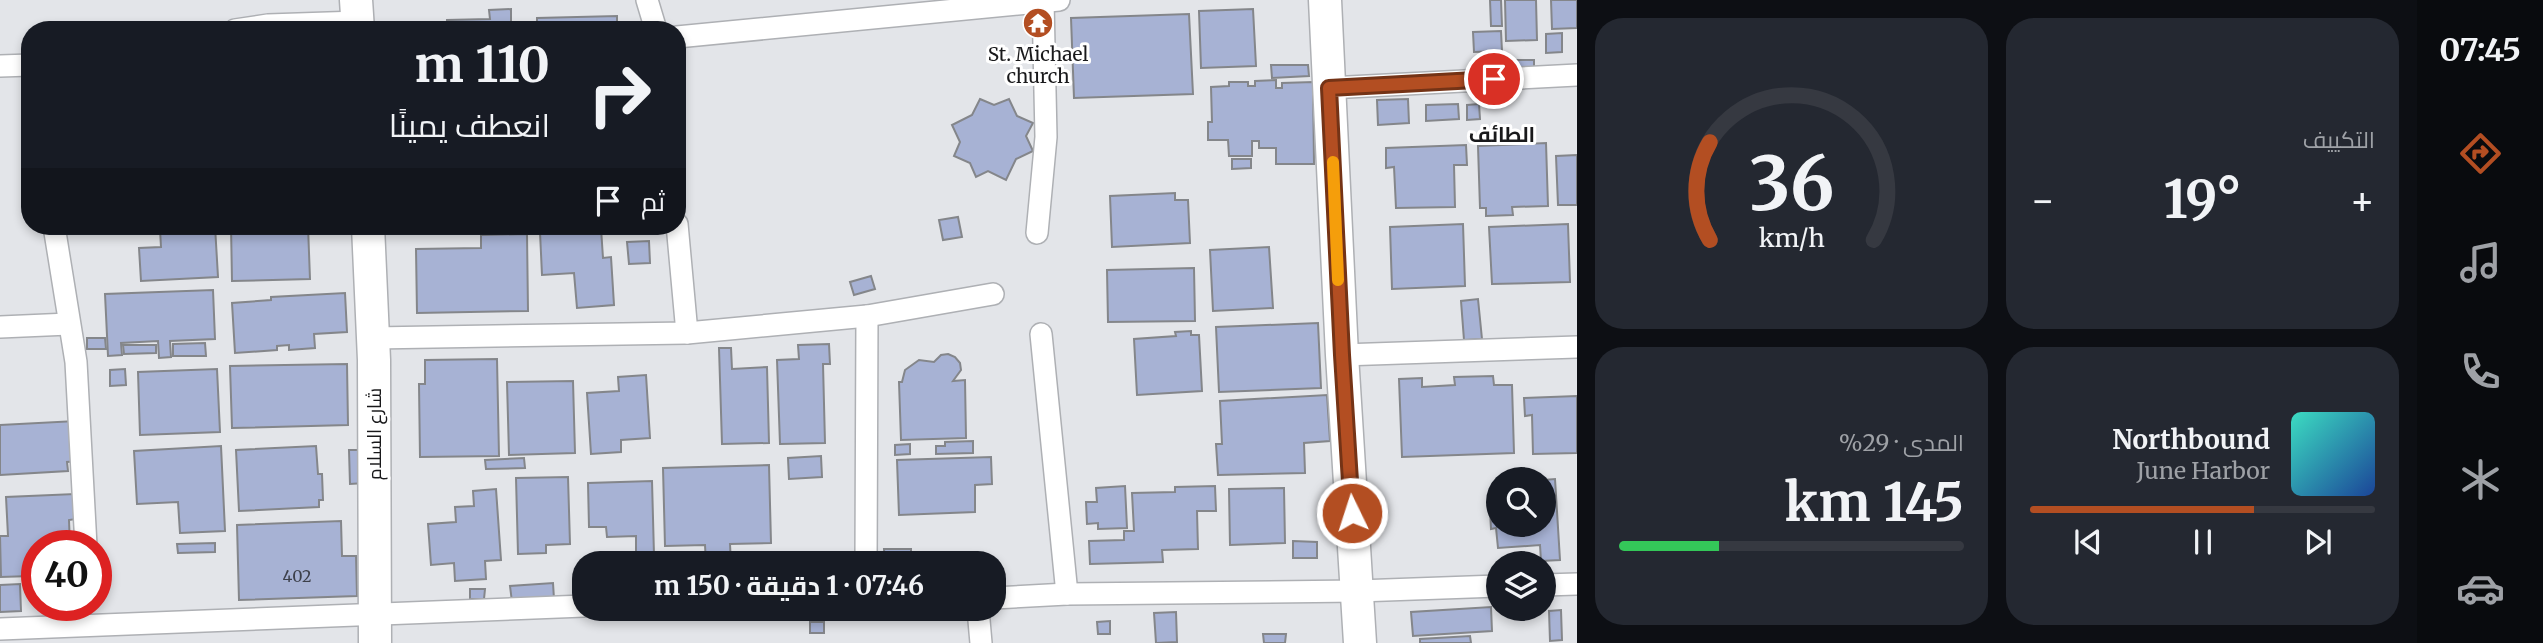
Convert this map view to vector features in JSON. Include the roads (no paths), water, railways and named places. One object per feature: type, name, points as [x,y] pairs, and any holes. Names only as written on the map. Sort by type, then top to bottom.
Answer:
[{"type":"street","points":[[648,0],[654,21]]},
{"type":"street","points":[[1325,0],[1342,355],[1360,643]]},
{"type":"street","points":[[686,36],[1051,1],[1046,137],[1037,233]]},
{"type":"street","points":[[317,21],[357,17]]},
{"type":"street","points":[[0,66],[21,65]]},
{"type":"street","points":[[1329,88],[1577,75]]},
{"type":"street","points":[[55,235],[76,362],[85,530]]},
{"type":"street","name":"شارع السلام","points":[[368,235],[373,338],[375,628]]},
{"type":"street","points":[[678,235],[687,333]]},
{"type":"street","points":[[373,338],[687,333],[867,316],[993,294]]},
{"type":"street","points":[[866,551],[867,316]]},
{"type":"street","points":[[0,327],[69,324]]},
{"type":"street","points":[[1041,334],[1067,594]]},
{"type":"street","points":[[1342,355],[1577,347]]},
{"type":"street","points":[[1556,585],[1577,584]]},
{"type":"street","points":[[1006,597],[1486,586]]},
{"type":"street","points":[[112,616],[375,628],[572,607]]},
{"type":"street","points":[[0,629],[51,621]]},
{"type":"street","points":[[979,621],[981,643]]},
{"type":"place","name":"St. Michael church","points":[[1038,23]]},
{"type":"district","name":"الطائف","points":[[1502,134]]}]
